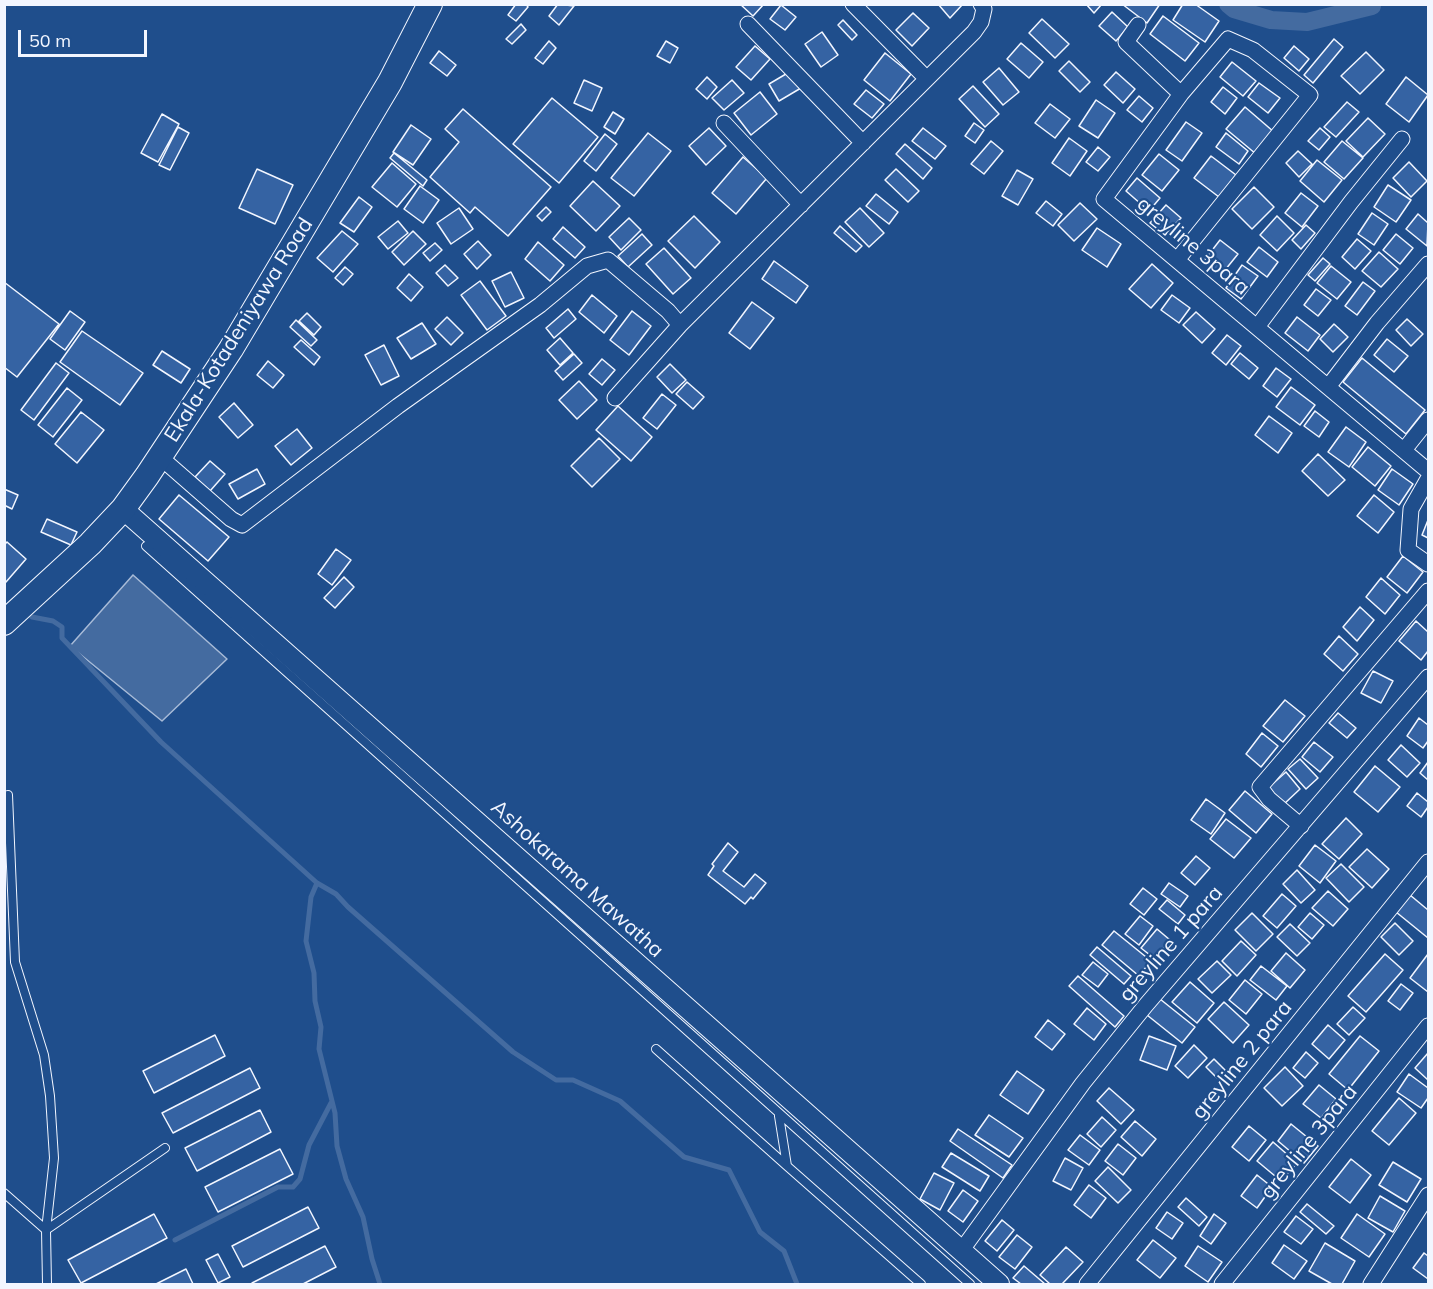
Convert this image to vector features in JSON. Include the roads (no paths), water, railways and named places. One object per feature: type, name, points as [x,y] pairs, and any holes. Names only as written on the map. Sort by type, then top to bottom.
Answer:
[{"type":"main road","name":"Ekala-Kotadeniyawa Road","points":[[4,623],[90,544],[123,509],[160,457],[243,329],[390,82],[430,4]]},
{"type":"street","points":[[853,4],[927,79]]},
{"type":"street","points":[[615,398],[680,325],[974,32],[981,22],[984,9],[981,4]]},
{"type":"street","points":[[748,24],[863,143]]},
{"type":"street","points":[[1138,25],[1126,42],[1181,94],[1228,39],[1253,50],[1310,96],[1178,260]]},
{"type":"street","name":"greyline 3para","points":[[1181,94],[1104,199],[1428,471]]},
{"type":"street","points":[[724,123],[801,205]]},
{"type":"street","points":[[1257,327],[1351,202],[1402,139]]},
{"type":"street","points":[[160,457],[231,519],[242,525],[398,406],[540,305],[587,267],[608,260],[668,311],[680,325]]},
{"type":"street","points":[[1328,387],[1377,323],[1428,264]]},
{"type":"street","points":[[1404,450],[1428,420]]},
{"type":"street","points":[[1428,479],[1411,509],[1408,550],[1428,564]]},
{"type":"street","name":"Ashokarama Mawatha","points":[[123,509],[999,1284]]},
{"type":"street","points":[[1301,826],[1269,799],[1260,787],[1428,591]]},
{"type":"street","name":"greyline 1 para","points":[[961,1251],[1090,1074],[1146,1005],[1428,677]]},
{"type":"street","name":"greyline 2 para","points":[[1087,1284],[1428,862]]},
{"type":"street","name":"greyline 3para","points":[[1222,1284],[1428,1026]]},
{"type":"street","points":[[1371,1284],[1428,1195]]},
{"type":"lane","points":[[146,546],[970,1284]]},
{"type":"lane","points":[[8,795],[15,962],[44,1055],[50,1096],[54,1158],[46,1230],[47,1284]]},
{"type":"lane","points":[[656,1049],[921,1284]]},
{"type":"lane","points":[[779,1115],[787,1166]]},
{"type":"lane","points":[[46,1230],[165,1148]]},
{"type":"lane","points":[[4,1192],[46,1230]]},
{"type":"water","points":[[133,575],[227,659],[162,721],[70,646]]},
{"type":"waterway","points":[[1228,4],[1234,9],[1271,20],[1307,22],[1372,6]]},
{"type":"waterway","points":[[32,617],[53,621],[62,627],[62,638],[161,742],[317,883],[336,894],[513,1052],[556,1080],[573,1080],[620,1101],[684,1157],[729,1170],[760,1232],[784,1251],[797,1284]]},
{"type":"waterway","points":[[317,883],[311,897],[306,941],[314,973],[315,1001],[321,1027],[319,1049],[335,1113],[337,1146],[346,1179],[363,1217],[380,1284]]},
{"type":"waterway","points":[[175,1240],[278,1187],[293,1187],[300,1179],[309,1145],[331,1103]]}]
